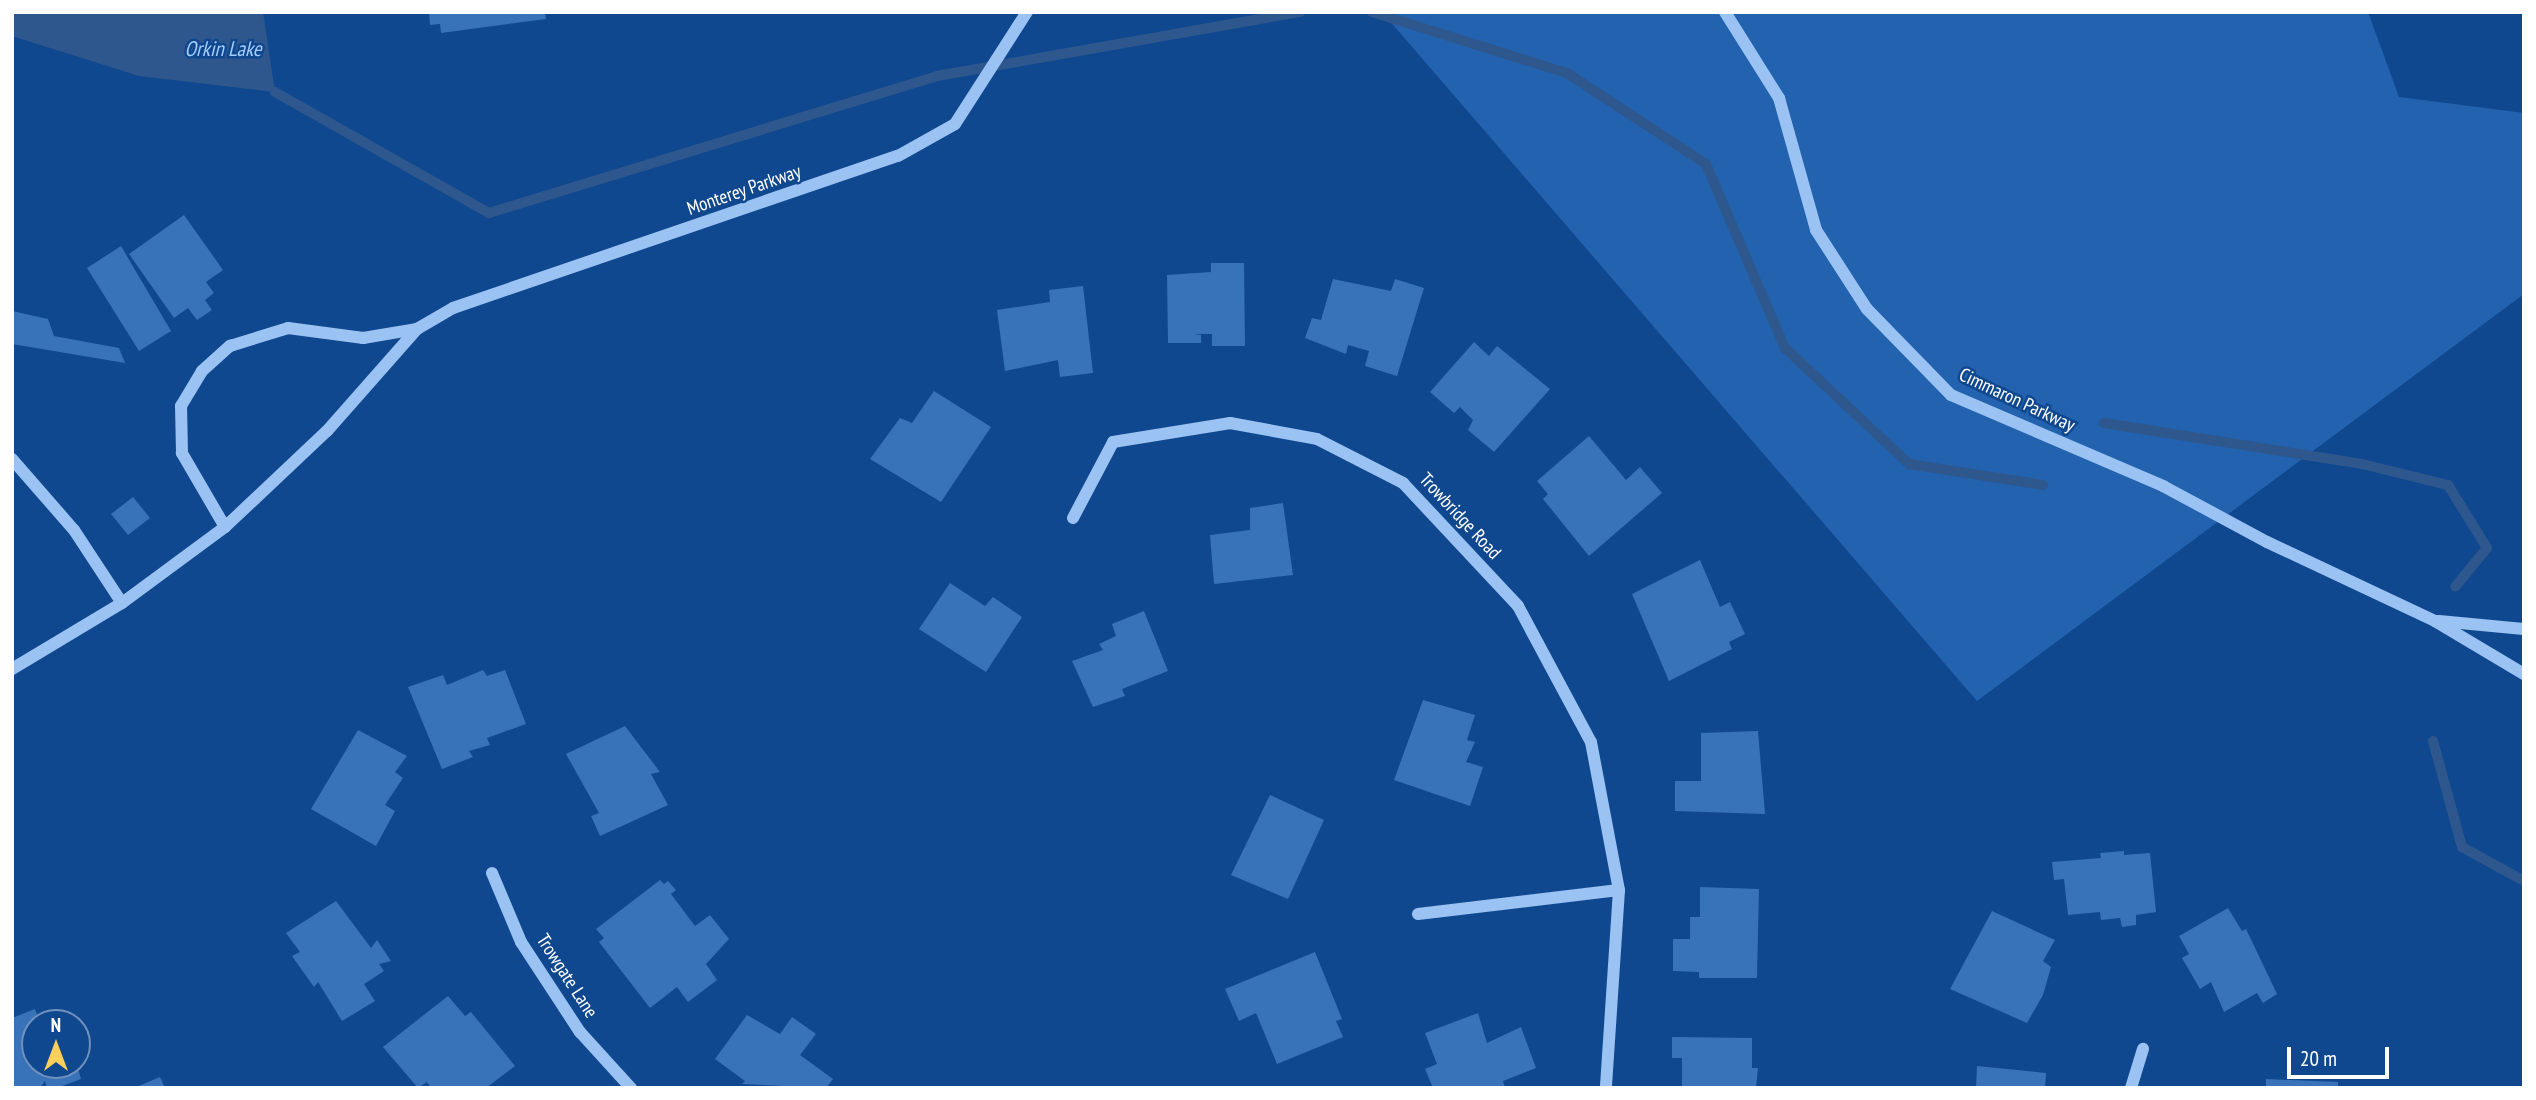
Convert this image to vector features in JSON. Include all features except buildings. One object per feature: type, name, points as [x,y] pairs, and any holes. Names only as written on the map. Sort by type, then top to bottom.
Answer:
[{"type":"street","name":"Cimmaron Parkway","points":[[1725,12],[1779,98],[1816,230],[1867,309],[1951,396],[2162,486],[2267,542],[2435,621],[2524,674]]},
{"type":"street","name":"Monterey Parkway","points":[[12,670],[122,603],[225,527],[327,431],[417,329],[453,308],[898,156],[956,124],[975,99],[1025,16]]},
{"type":"street","name":"Monterey Parkway","points":[[225,527],[182,453],[181,406],[202,371],[230,346],[288,328],[363,338],[417,329]]},
{"type":"street","name":"Trowbridge Road","points":[[1073,518],[1113,442],[1230,423],[1317,439],[1402,483],[1518,606],[1591,743],[1619,890],[1606,1088]]},
{"type":"street","points":[[12,459],[75,530],[122,603]]},
{"type":"street","name":"Cimmaron Parkway","points":[[2435,621],[2524,629]]},
{"type":"street","name":"Trowgate Lane","points":[[492,873],[528,953],[580,1032],[631,1088]]},
{"type":"street","points":[[1418,914],[1619,890]]},
{"type":"street","points":[[2131,1088],[2143,1049]]},
{"type":"shaded area","points":[[1382,12],[2368,12],[2399,97],[2524,113],[2524,294],[1977,701]]},
{"type":"water","name":"Orkin Lake","points":[[12,12],[263,12],[275,92],[139,76],[12,36]]},
{"type":"waterway","points":[[275,92],[489,213],[937,76],[1300,12]]},
{"type":"waterway","points":[[1372,12],[1567,73],[1706,164],[1785,348],[1909,464],[2043,485]]},
{"type":"waterway","points":[[2104,423],[2362,464],[2448,485],[2487,548],[2455,587]]},
{"type":"waterway","points":[[2433,741],[2462,847],[2524,881]]}]
